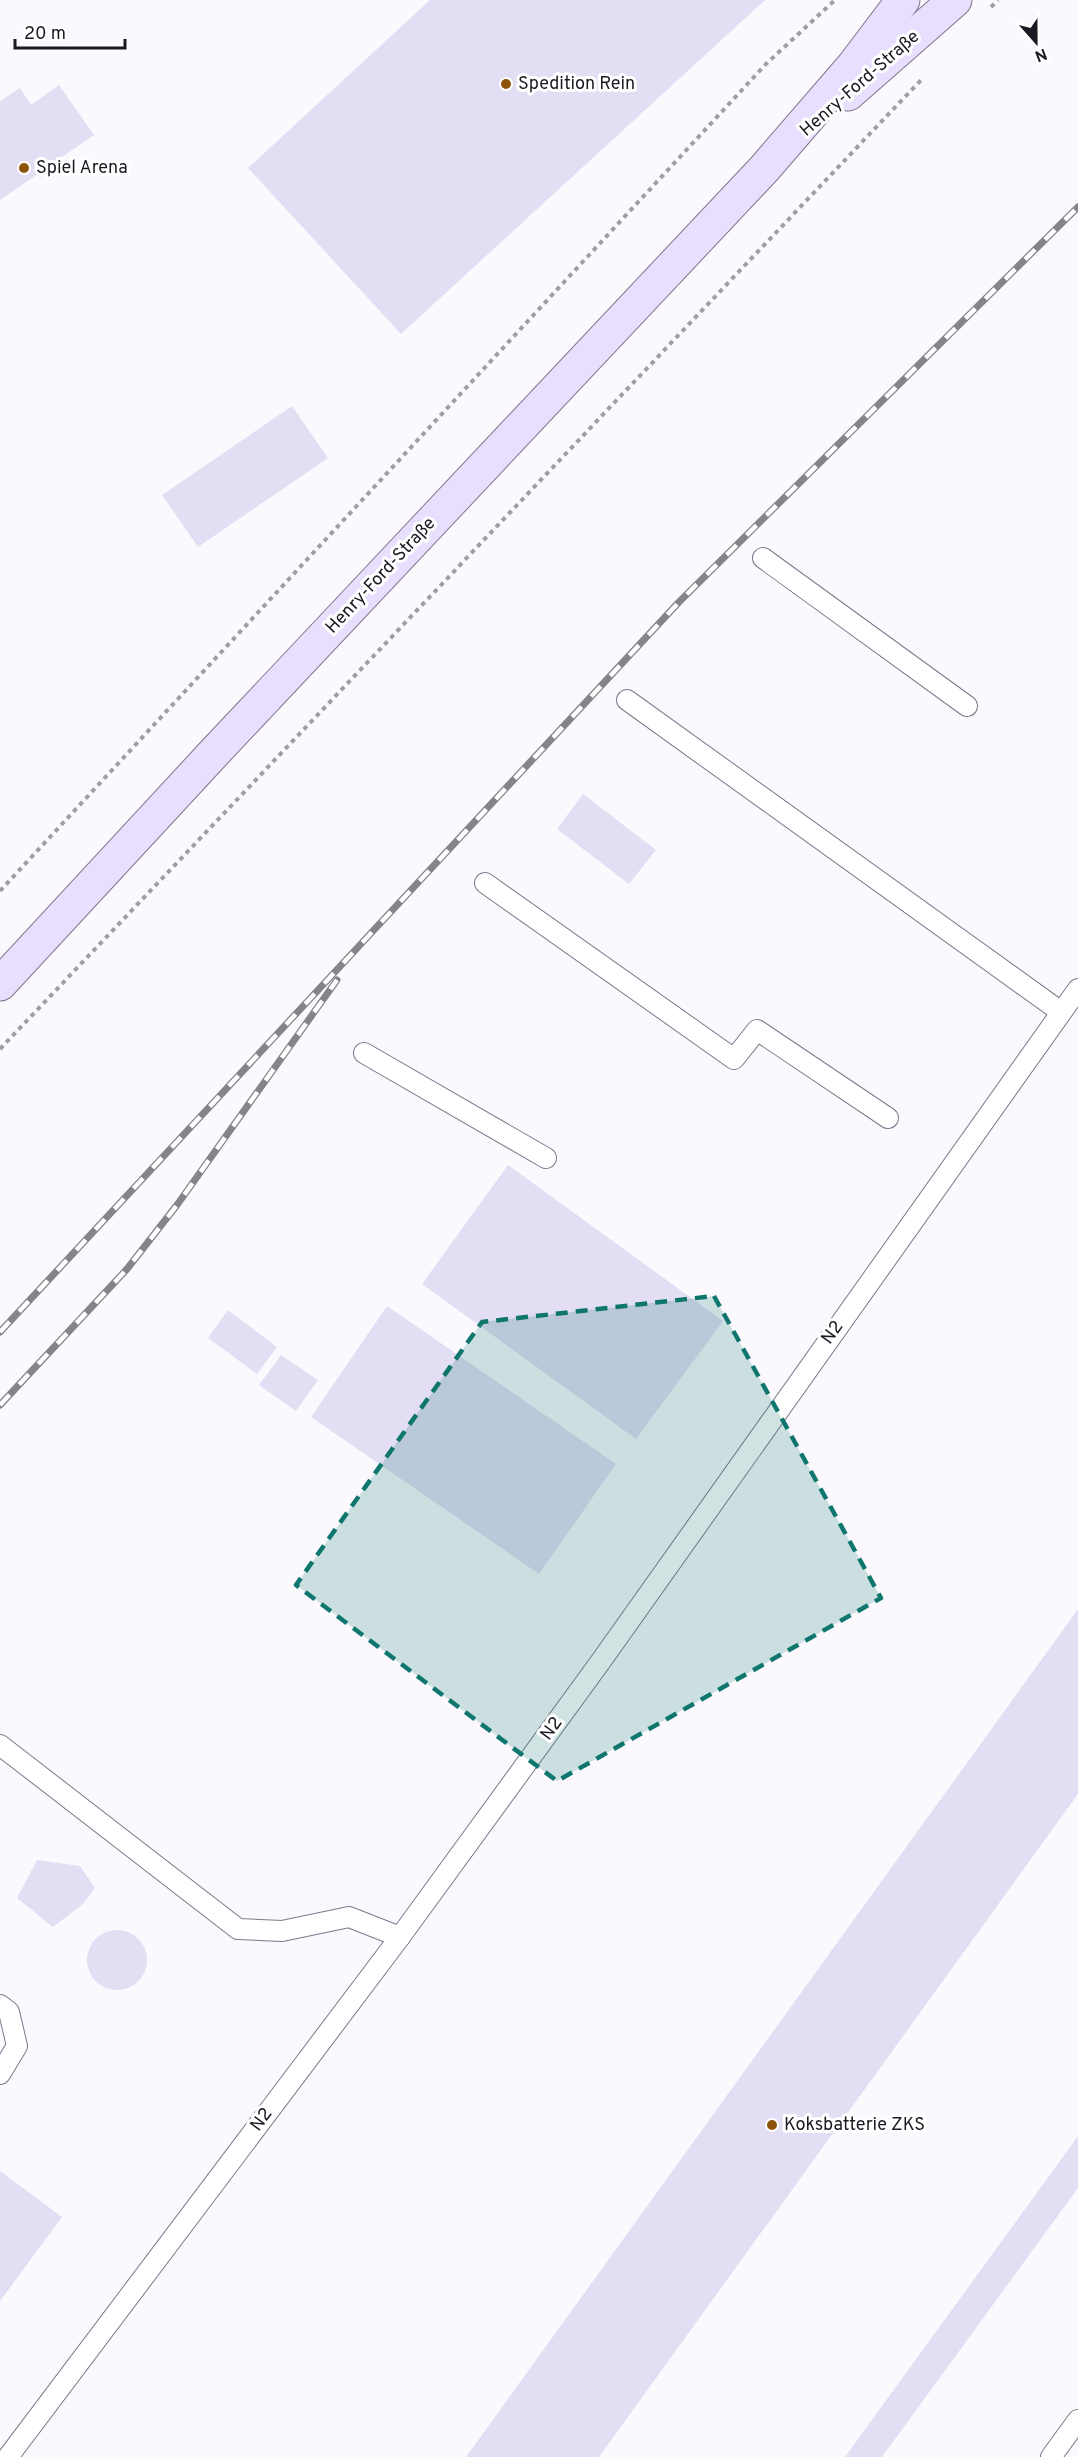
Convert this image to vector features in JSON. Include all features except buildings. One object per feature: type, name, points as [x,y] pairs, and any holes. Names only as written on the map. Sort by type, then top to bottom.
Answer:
[{"type":"street","name":"Henry-Ford-Straße","points":[[0,984],[220,746],[764,169],[853,66],[903,0]]},
{"type":"street","name":"Henry-Ford-Straße","points":[[764,169],[955,0]]},
{"type":"lane","points":[[763,558],[967,706]]},
{"type":"lane","points":[[627,700],[1060,1012]]},
{"type":"lane","points":[[485,884],[734,1059],[757,1030],[888,1118]]},
{"type":"lane","name":"N2","points":[[8,2457],[400,1937],[608,1651],[1078,989]]},
{"type":"lane","points":[[363,1053],[546,1158]]},
{"type":"lane","points":[[0,1745],[238,1929],[282,1931],[349,1917],[400,1937]]},
{"type":"lane","points":[[0,2005],[9,2012],[17,2046],[0,2074]]},
{"type":"lane","points":[[1051,2457],[1078,2420]]},
{"type":"path","points":[[0,891],[766,64],[835,0]]},
{"type":"path","points":[[990,9],[998,0]]},
{"type":"path","points":[[0,1049],[924,78]]},
{"type":"highlighted area","points":[[714,1296],[881,1598],[557,1781],[296,1585],[482,1322]]},
{"type":"railway","points":[[0,1332],[679,602],[1078,207]]},
{"type":"railway","points":[[0,1405],[127,1269],[177,1205],[337,980]]},
{"type":"place","name":"Spedition Rein","points":[[506,84]]},
{"type":"place","name":"Spiel Arena","points":[[24,168]]},
{"type":"place","name":"Koksbatterie ZKS","points":[[772,2125]]}]
